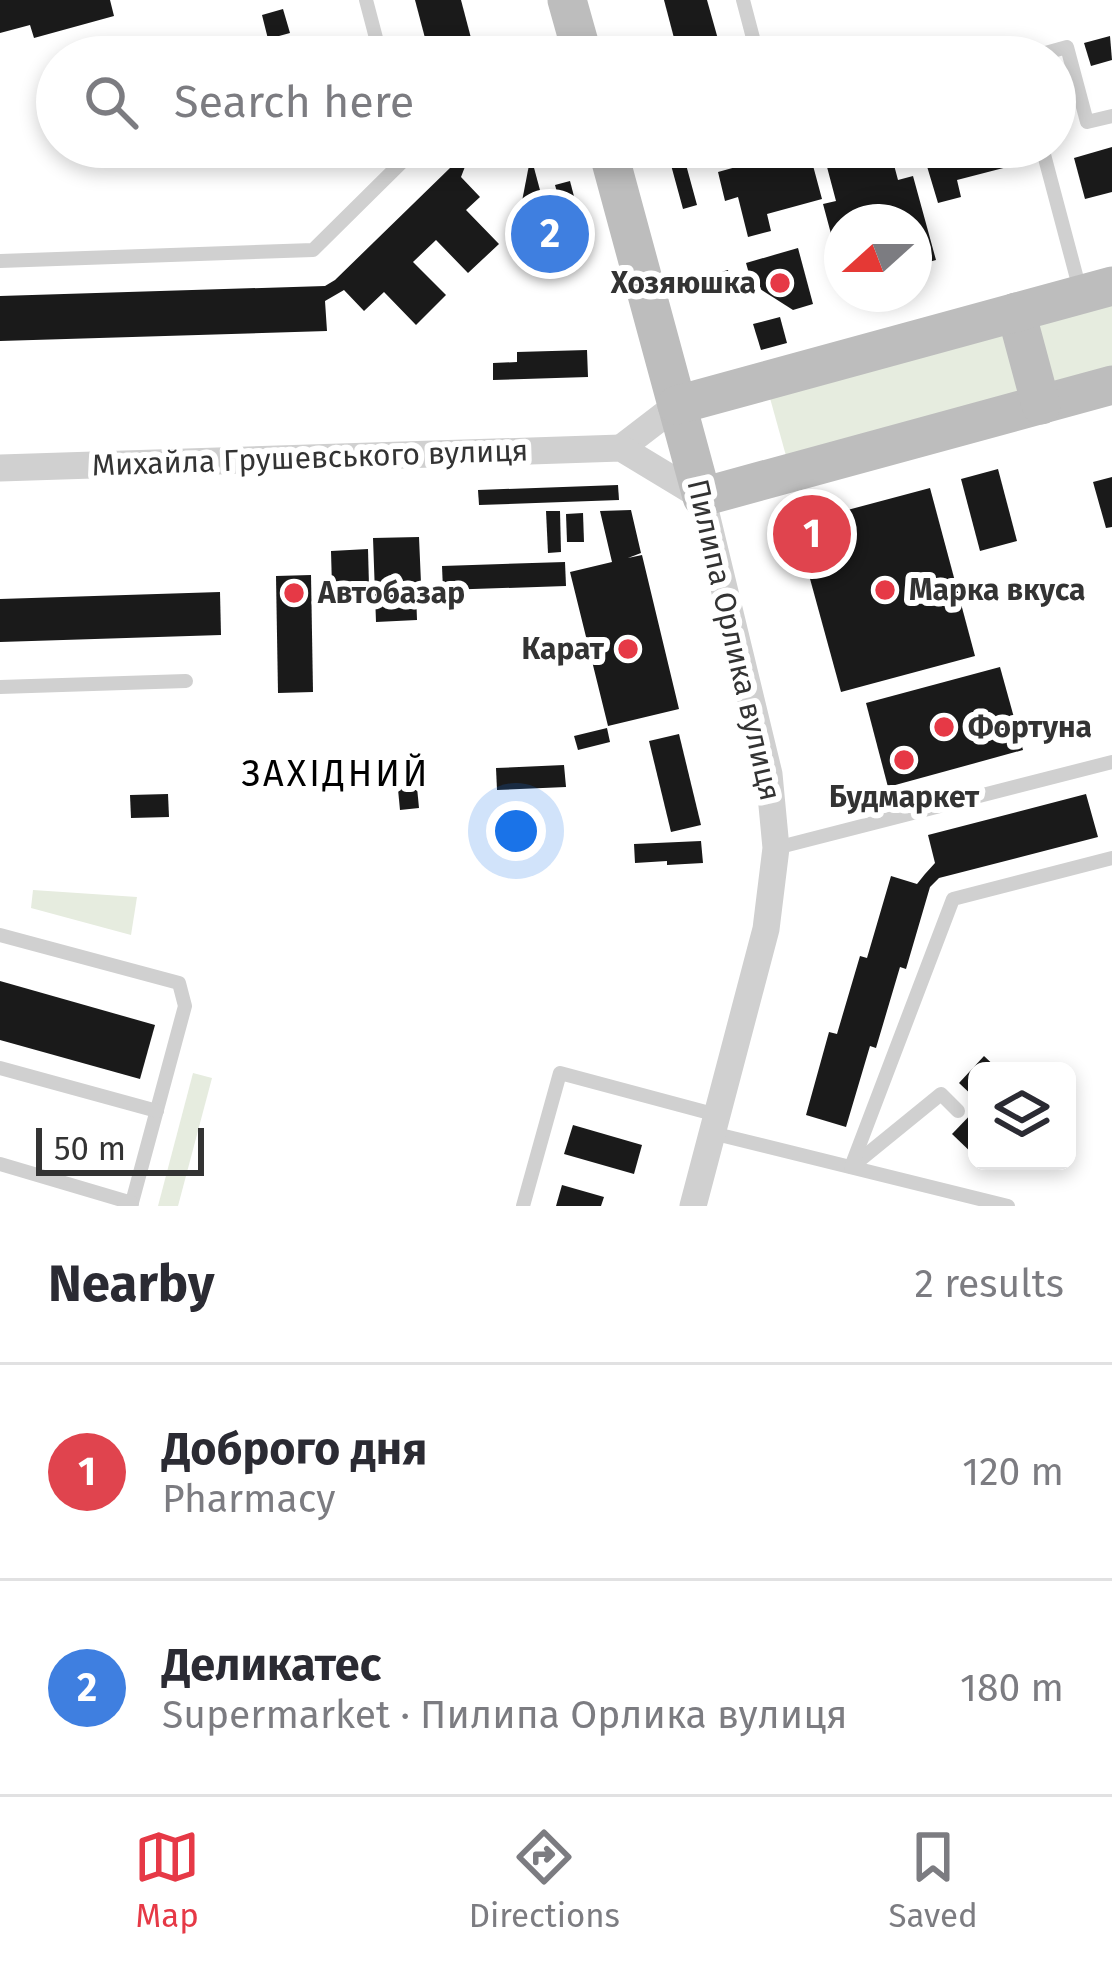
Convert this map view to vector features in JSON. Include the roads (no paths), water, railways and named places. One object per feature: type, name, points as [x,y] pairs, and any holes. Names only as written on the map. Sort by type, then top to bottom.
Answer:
[{"type":"street","points":[[567,0],[577,36]]},
{"type":"street","name":"Пилипа Орлика вулиця","points":[[617,168],[769,774],[776,848],[766,929],[693,1206]]},
{"type":"street","points":[[1096,290],[677,405],[621,448],[702,497],[1112,385]]},
{"type":"street","points":[[1016,313],[1041,405]]},
{"type":"street","name":"Михайла Грушевського вулиця","points":[[0,469],[621,448]]},
{"type":"lane","points":[[366,0],[375,36]]},
{"type":"lane","points":[[743,0],[752,36]]},
{"type":"lane","points":[[1076,81],[1087,122],[1112,116]]},
{"type":"lane","points":[[0,261],[313,250],[396,168]]},
{"type":"lane","points":[[1050,168],[1096,290]]},
{"type":"lane","points":[[0,687],[186,681]]},
{"type":"lane","points":[[776,848],[1112,761]]},
{"type":"lane","points":[[851,1167],[953,899],[1112,858]]},
{"type":"lane","points":[[0,935],[179,983],[185,1006],[131,1204],[0,1164]]},
{"type":"lane","points":[[0,1068],[157,1111]]},
{"type":"lane","points":[[523,1206],[560,1073],[851,1167],[1008,1206]]},
{"type":"lane","points":[[851,1167],[940,1094],[958,1111]]},
{"type":"place","name":"Деликатес","points":[[550,234]]},
{"type":"place","name":"Хозяюшка","points":[[780,283]]},
{"type":"place","name":"Доброго дня","points":[[812,534]]},
{"type":"place","name":"Марка вкуса","points":[[885,590]]},
{"type":"place","name":"Автобазар","points":[[294,593]]},
{"type":"place","name":"Карат","points":[[628,649]]},
{"type":"place","name":"Фортуна","points":[[944,727]]},
{"type":"place","name":"Будмаркет","points":[[904,760]]},
{"type":"district","name":"ЗАХІДНИЙ","points":[[336,773]]}]
